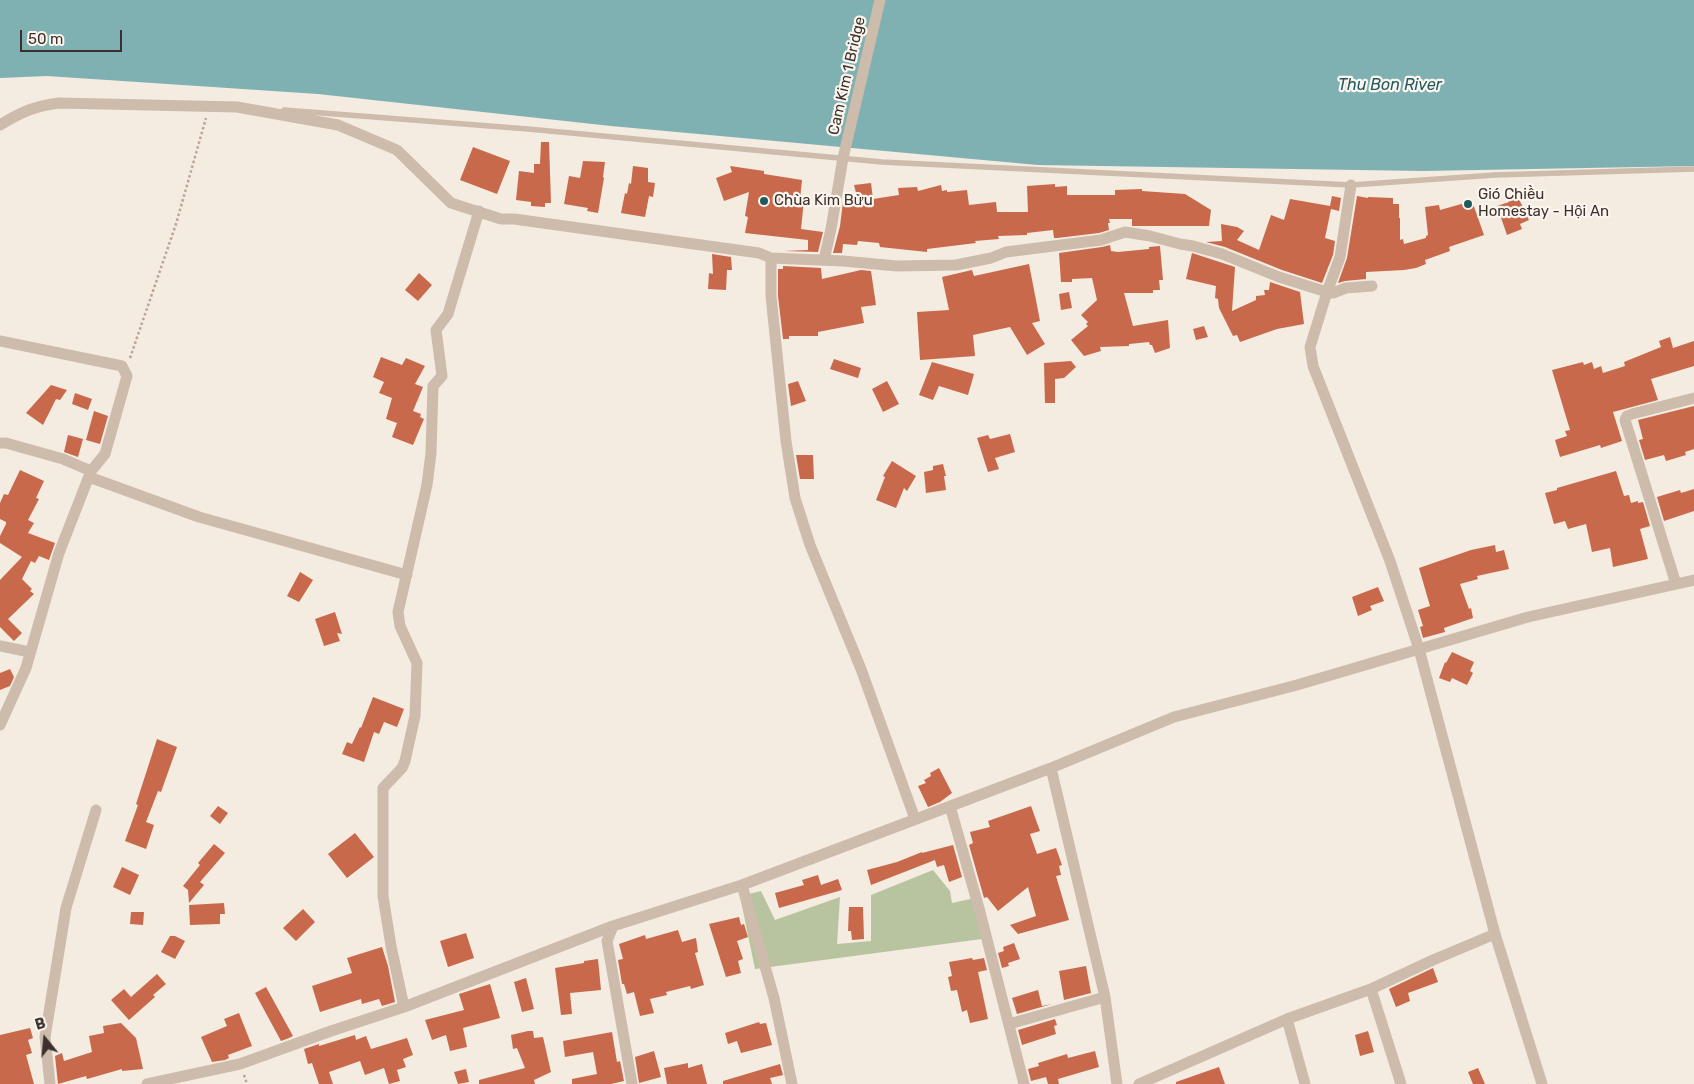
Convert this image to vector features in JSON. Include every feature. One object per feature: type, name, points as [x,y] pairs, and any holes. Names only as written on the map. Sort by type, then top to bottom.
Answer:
[{"type":"street","name":"Cam Kim 1 Bridge","points":[[824,260],[831,229],[842,158],[880,0]]},
{"type":"street","points":[[0,125],[25,110],[41,105],[59,103],[236,107],[338,125],[397,150],[451,203],[500,219],[514,218],[759,253],[772,258],[897,266],[956,265],[991,258],[1006,252],[1101,240],[1125,232],[1150,236],[1222,254],[1279,277],[1327,292],[1333,293],[1346,288],[1372,286]]},
{"type":"street","points":[[1351,186],[1340,257],[1310,347],[1313,366],[1390,561],[1420,649],[1495,934],[1542,1084]]},
{"type":"street","points":[[404,1007],[383,896],[382,800],[384,788],[402,768],[415,716],[417,663],[398,620],[398,612],[426,485],[431,453],[433,386],[442,376],[436,330],[448,314],[479,211]]},
{"type":"street","points":[[772,258],[772,305],[786,441],[795,498],[810,545],[861,669],[916,819]]},
{"type":"street","points":[[0,341],[122,366],[126,371],[126,381],[105,454],[90,474],[58,553],[26,668],[0,725]]},
{"type":"street","points":[[1676,584],[1625,420],[1626,416],[1632,414],[1694,398]]},
{"type":"street","points":[[0,443],[6,442],[63,459],[90,474],[199,518],[407,575]]},
{"type":"street","points":[[147,1084],[240,1064],[404,1007],[613,926],[742,885],[1051,768],[1174,717],[1297,685],[1528,617],[1694,580]]},
{"type":"street","points":[[0,646],[30,652]]},
{"type":"street","points":[[1051,768],[1105,997],[1117,1084]]},
{"type":"street","points":[[950,806],[1024,1084]]},
{"type":"street","points":[[50,1084],[45,1037],[64,917],[96,810]]},
{"type":"street","points":[[742,885],[774,998],[792,1084]]},
{"type":"street","points":[[613,926],[607,941],[632,1084]]},
{"type":"street","points":[[1139,1084],[1287,1019],[1371,989],[1495,934]]},
{"type":"street","points":[[1371,989],[1401,1084]]},
{"type":"street","points":[[1009,1024],[1105,997]]},
{"type":"street","points":[[1287,1019],[1305,1084]]},
{"type":"lane","points":[[236,107],[528,129],[882,162],[1351,186],[1495,175],[1694,169]]},
{"type":"path","points":[[126,371],[176,224],[209,105]]},
{"type":"green space","points":[[933,870],[950,891],[952,903],[975,898],[982,939],[755,969],[740,896],[761,891],[775,920],[840,897],[837,944],[871,941],[871,895]]},
{"type":"water","name":"Thu Bon River","points":[[0,0],[1694,0],[1694,166],[1423,171],[1038,165],[611,126],[318,94],[47,76],[0,78]]},
{"type":"building","points":[[541,142],[549,142],[551,203],[545,203],[545,207],[531,206],[531,202],[516,200],[519,171],[534,173],[534,164],[540,164]]},
{"type":"building","points":[[473,147],[510,161],[497,194],[460,180]]},
{"type":"building","points":[[583,161],[605,162],[598,213],[587,211],[588,208],[564,204],[569,176],[580,178]]},
{"type":"building","points":[[633,166],[648,168],[648,182],[655,183],[653,197],[649,196],[645,217],[621,213],[625,193],[627,194],[629,183],[631,184]]},
{"type":"building","points":[[730,166],[764,171],[764,174],[802,180],[800,199],[804,200],[801,229],[823,232],[818,252],[784,251],[808,250],[808,240],[745,233],[748,217],[745,216],[749,192],[724,201],[716,178],[732,172]]},
{"type":"building","points":[[871,183],[873,199],[899,195],[898,188],[917,187],[918,191],[941,185],[942,191],[947,190],[947,192],[967,190],[969,205],[996,202],[997,212],[1028,212],[1027,186],[1055,184],[1055,187],[1067,186],[1067,195],[1115,195],[1115,190],[1142,189],[1142,191],[1185,194],[1211,210],[1209,226],[1132,226],[1132,219],[1109,219],[1109,230],[1099,233],[1054,238],[1053,230],[1027,233],[1027,235],[998,236],[999,239],[927,249],[927,252],[880,247],[879,243],[858,241],[857,245],[843,244],[842,253],[833,253],[840,226],[843,202],[849,201],[849,198],[857,197],[854,185]]},
{"type":"building","points":[[1517,195],[1529,220],[1520,224],[1522,229],[1507,235],[1497,206],[1509,202],[1508,199]]},
{"type":"building","points":[[1332,196],[1341,198],[1339,211],[1331,209],[1325,238],[1335,241],[1333,255],[1322,283],[1282,270],[1225,247],[1206,242],[1222,241],[1221,224],[1237,227],[1244,231],[1237,240],[1259,250],[1271,215],[1284,220],[1290,199],[1330,206]]},
{"type":"building","points":[[1357,196],[1393,198],[1393,204],[1399,204],[1400,240],[1403,239],[1404,244],[1426,238],[1428,235],[1425,207],[1439,205],[1440,210],[1472,201],[1484,235],[1449,247],[1450,251],[1425,260],[1426,264],[1416,268],[1366,272],[1366,279],[1338,283],[1347,258]]},
{"type":"building","points":[[1110,245],[1111,251],[1118,252],[1160,246],[1163,280],[1159,280],[1160,290],[1153,290],[1153,293],[1124,293],[1133,326],[1168,320],[1170,348],[1155,353],[1149,342],[1129,344],[1129,346],[1100,347],[1101,351],[1084,356],[1071,340],[1088,326],[1086,324],[1088,322],[1081,315],[1097,300],[1092,278],[1072,279],[1072,282],[1061,282],[1059,253]]},
{"type":"building","points":[[1192,253],[1235,267],[1232,311],[1256,300],[1256,296],[1265,295],[1264,290],[1269,290],[1270,282],[1300,292],[1304,324],[1277,329],[1240,342],[1237,335],[1233,336],[1219,308],[1218,299],[1215,298],[1216,286],[1186,279]]},
{"type":"building","points":[[712,254],[731,257],[732,270],[727,270],[726,290],[708,289],[709,273],[713,274]]},
{"type":"building","points":[[1029,264],[1040,321],[1032,323],[1045,344],[1027,355],[1010,327],[973,335],[975,356],[920,360],[917,312],[949,310],[942,277],[972,270],[974,276]]},
{"type":"building","points":[[783,266],[821,268],[822,279],[861,270],[871,271],[876,305],[861,307],[864,323],[818,332],[818,336],[789,336],[789,339],[783,339],[778,296],[778,269],[783,269]]},
{"type":"building","points":[[419,273],[432,285],[418,301],[405,290]]},
{"type":"building","points":[[1069,292],[1072,308],[1061,310],[1059,294]]},
{"type":"building","points":[[1204,326],[1208,337],[1196,340],[1193,329]]},
{"type":"building","points":[[1670,337],[1673,348],[1694,341],[1694,366],[1651,379],[1658,400],[1613,412],[1622,441],[1601,448],[1600,445],[1560,457],[1555,440],[1567,436],[1565,431],[1570,430],[1552,370],[1583,362],[1584,365],[1592,362],[1594,369],[1601,366],[1603,373],[1625,366],[1624,362],[1661,347],[1659,341]]},
{"type":"building","points":[[381,357],[402,365],[406,358],[425,366],[415,384],[423,387],[413,411],[421,414],[420,417],[424,419],[413,445],[392,437],[397,423],[386,419],[392,398],[379,393],[384,382],[373,377]]},
{"type":"building","points":[[834,359],[861,368],[858,378],[830,369]]},
{"type":"building","points":[[1071,361],[1076,367],[1064,378],[1055,379],[1055,403],[1045,403],[1044,363]]},
{"type":"building","points":[[932,362],[974,374],[968,395],[939,386],[933,400],[919,395]]},
{"type":"building","points":[[798,381],[806,401],[791,406],[788,384]]},
{"type":"building","points":[[887,381],[899,404],[883,412],[872,389]]},
{"type":"building","points":[[51,385],[67,390],[60,400],[56,399],[43,425],[26,413]]},
{"type":"building","points":[[75,393],[92,399],[88,410],[72,404]]},
{"type":"building","points":[[1694,406],[1694,449],[1685,452],[1686,455],[1666,461],[1664,455],[1645,460],[1639,440],[1643,439],[1638,420]]},
{"type":"building","points":[[94,411],[108,416],[100,444],[86,440]]},
{"type":"building","points":[[1010,434],[1015,452],[995,458],[999,469],[988,472],[977,438],[988,435],[990,439]]},
{"type":"building","points":[[68,435],[83,439],[78,457],[64,452]]},
{"type":"building","points":[[796,455],[813,455],[814,479],[800,479]]},
{"type":"building","points":[[892,461],[916,476],[907,491],[904,488],[896,508],[876,500],[885,477],[883,476]]},
{"type":"building","points":[[943,464],[946,476],[944,476],[946,490],[926,493],[924,472],[933,470],[933,466]]},
{"type":"building","points":[[20,470],[44,481],[36,498],[39,499],[28,520],[34,523],[28,533],[55,543],[49,560],[39,556],[35,563],[31,561],[22,579],[32,589],[30,591],[34,594],[8,619],[22,633],[14,641],[0,627],[0,580],[22,557],[0,543],[0,536],[6,522],[0,519],[0,503],[4,494],[8,495]]},
{"type":"building","points":[[1616,471],[1624,496],[1629,495],[1631,503],[1643,502],[1650,526],[1640,529],[1648,559],[1613,567],[1610,548],[1592,552],[1586,524],[1568,529],[1565,521],[1554,524],[1545,493]]},
{"type":"building","points":[[1694,489],[1694,511],[1664,521],[1657,497],[1680,490],[1681,493]]},
{"type":"building","points":[[1495,545],[1496,552],[1504,550],[1509,569],[1477,576],[1478,579],[1460,584],[1469,609],[1471,608],[1473,618],[1444,628],[1445,632],[1423,638],[1420,627],[1423,626],[1418,610],[1430,606],[1419,568],[1471,550]]},
{"type":"building","points":[[300,572],[313,580],[299,602],[287,596]]},
{"type":"building","points":[[1378,587],[1384,601],[1370,606],[1372,610],[1358,616],[1352,597]]},
{"type":"building","points":[[335,612],[342,634],[337,633],[340,641],[324,646],[315,619]]},
{"type":"building","points":[[1452,652],[1474,662],[1470,671],[1473,673],[1467,685],[1452,678],[1450,682],[1439,678],[1445,662]]},
{"type":"building","points":[[10,669],[14,677],[10,686],[0,690],[0,673]]},
{"type":"building","points":[[373,697],[404,709],[397,727],[384,722],[379,734],[374,732],[364,762],[342,754],[347,742],[352,744],[361,728]]},
{"type":"building","points":[[157,739],[177,747],[161,792],[158,791],[146,822],[154,825],[146,849],[125,841],[138,805],[136,804]]},
{"type":"building","points":[[939,768],[952,793],[940,802],[928,807],[918,786],[926,783],[924,780],[931,776],[930,773]]},
{"type":"building","points":[[218,806],[228,813],[220,824],[210,816]]},
{"type":"building","points":[[1031,806],[1040,831],[1030,834],[1037,854],[1056,848],[1062,865],[1059,866],[1061,875],[1056,876],[1069,920],[1018,934],[1010,925],[1036,916],[1028,887],[998,911],[987,897],[984,898],[969,845],[973,843],[970,832],[990,827],[988,821]]},
{"type":"building","points":[[355,833],[374,857],[347,878],[328,854]]},
{"type":"building","points":[[214,844],[225,853],[200,882],[204,885],[189,903],[188,890],[183,886],[200,865],[198,863]]},
{"type":"building","points":[[953,845],[962,877],[949,882],[944,865],[937,867],[935,860],[871,885],[867,870],[897,862],[922,852]]},
{"type":"building","points":[[122,867],[139,875],[130,895],[113,887]]},
{"type":"building","points":[[818,875],[821,885],[838,879],[842,890],[779,908],[775,893],[804,885],[802,880]]},
{"type":"building","points":[[224,903],[225,914],[220,914],[220,924],[190,925],[189,905]]},
{"type":"building","points":[[849,907],[863,907],[864,939],[852,940],[851,931],[848,931]]},
{"type":"building","points":[[303,909],[315,922],[296,941],[283,928]]},
{"type":"building","points":[[131,912],[144,912],[143,925],[130,924]]},
{"type":"building","points":[[739,917],[741,925],[744,924],[748,937],[737,941],[743,959],[738,961],[741,973],[726,977],[709,924]]},
{"type":"building","points":[[678,930],[682,942],[696,938],[698,952],[695,953],[704,985],[691,989],[690,986],[666,992],[667,995],[650,999],[654,1013],[640,1016],[634,992],[627,994],[624,984],[622,984],[618,960],[623,959],[619,944],[645,935],[646,939]]},
{"type":"building","points":[[466,933],[474,958],[448,967],[440,941]]},
{"type":"building","points":[[170,936],[175,936],[185,941],[175,959],[161,952]]},
{"type":"building","points":[[1014,943],[1020,959],[1008,963],[1009,966],[1002,968],[998,953],[1004,951],[1003,947]]},
{"type":"building","points":[[382,947],[395,1002],[382,1006],[379,999],[362,1004],[361,999],[320,1012],[312,986],[352,973],[347,958]]},
{"type":"building","points":[[972,958],[973,960],[984,958],[987,970],[978,972],[988,1019],[970,1023],[967,1010],[962,1012],[957,990],[951,991],[948,977],[952,976],[949,962]]},
{"type":"building","points":[[598,959],[601,990],[570,993],[572,1014],[561,1015],[555,968]]},
{"type":"building","points":[[1086,966],[1091,993],[1064,1000],[1059,971]]},
{"type":"building","points":[[1433,968],[1438,982],[1408,993],[1410,1001],[1396,1007],[1389,989]]},
{"type":"building","points":[[157,974],[166,984],[153,995],[155,997],[129,1020],[111,1000],[124,989],[131,997]]},
{"type":"building","points":[[526,978],[534,1009],[522,1012],[514,982]]},
{"type":"building","points":[[490,984],[500,1018],[463,1028],[467,1047],[450,1051],[446,1035],[432,1040],[425,1020],[464,1010],[459,994]]},
{"type":"building","points":[[266,987],[293,1036],[281,1041],[255,993]]},
{"type":"building","points":[[1038,990],[1042,1006],[1052,1004],[1017,1014],[1012,998]]},
{"type":"building","points":[[239,1013],[252,1046],[228,1055],[229,1058],[225,1060],[212,1062],[201,1037],[227,1026],[224,1019]]},
{"type":"building","points":[[1055,1019],[1057,1025],[1054,1026],[1056,1034],[1022,1045],[1018,1030]]},
{"type":"building","points":[[759,1022],[760,1024],[766,1023],[772,1045],[741,1053],[737,1041],[728,1044],[725,1033]]},
{"type":"building","points":[[121,1023],[136,1038],[143,1069],[122,1071],[122,1069],[87,1079],[86,1076],[58,1084],[55,1056],[62,1053],[64,1061],[92,1052],[89,1036],[104,1033],[103,1026]]},
{"type":"building","points":[[30,1028],[33,1038],[28,1040],[32,1053],[26,1055],[34,1084],[0,1084],[0,1035]]},
{"type":"building","points":[[533,1031],[534,1038],[543,1037],[551,1072],[534,1080],[535,1084],[479,1084],[479,1080],[525,1068],[517,1048],[513,1049],[511,1035]]},
{"type":"building","points":[[1368,1031],[1374,1052],[1360,1056],[1355,1035]]},
{"type":"building","points":[[612,1032],[617,1062],[620,1061],[624,1081],[611,1084],[572,1084],[572,1079],[597,1074],[593,1052],[565,1057],[563,1041]]},
{"type":"building","points":[[355,1035],[356,1040],[366,1036],[371,1049],[407,1038],[413,1055],[403,1059],[406,1067],[397,1070],[400,1081],[389,1084],[384,1068],[365,1075],[360,1061],[329,1072],[333,1084],[319,1084],[312,1063],[308,1064],[304,1049]]},
{"type":"building","points":[[654,1051],[661,1077],[639,1083],[635,1057]]},
{"type":"building","points":[[1095,1051],[1099,1067],[1058,1079],[1059,1084],[1048,1084],[1046,1077],[1031,1081],[1028,1069],[1039,1066],[1038,1063],[1067,1054],[1068,1058]]},
{"type":"building","points":[[688,1063],[688,1068],[702,1064],[707,1084],[667,1084],[664,1068]]},
{"type":"building","points":[[780,1064],[783,1075],[770,1078],[772,1084],[723,1084],[723,1081]]},
{"type":"building","points":[[1219,1067],[1225,1084],[1176,1084],[1176,1082]]},
{"type":"building","points":[[1478,1068],[1485,1084],[1473,1084],[1468,1072]]},
{"type":"building","points":[[466,1069],[469,1082],[458,1084],[454,1072]]},
{"type":"place","name":"Chùa Kim Bửu","points":[[764,201]]},
{"type":"place","name":"Gió Chiều Homestay - Hội An","points":[[1468,204]]}]
